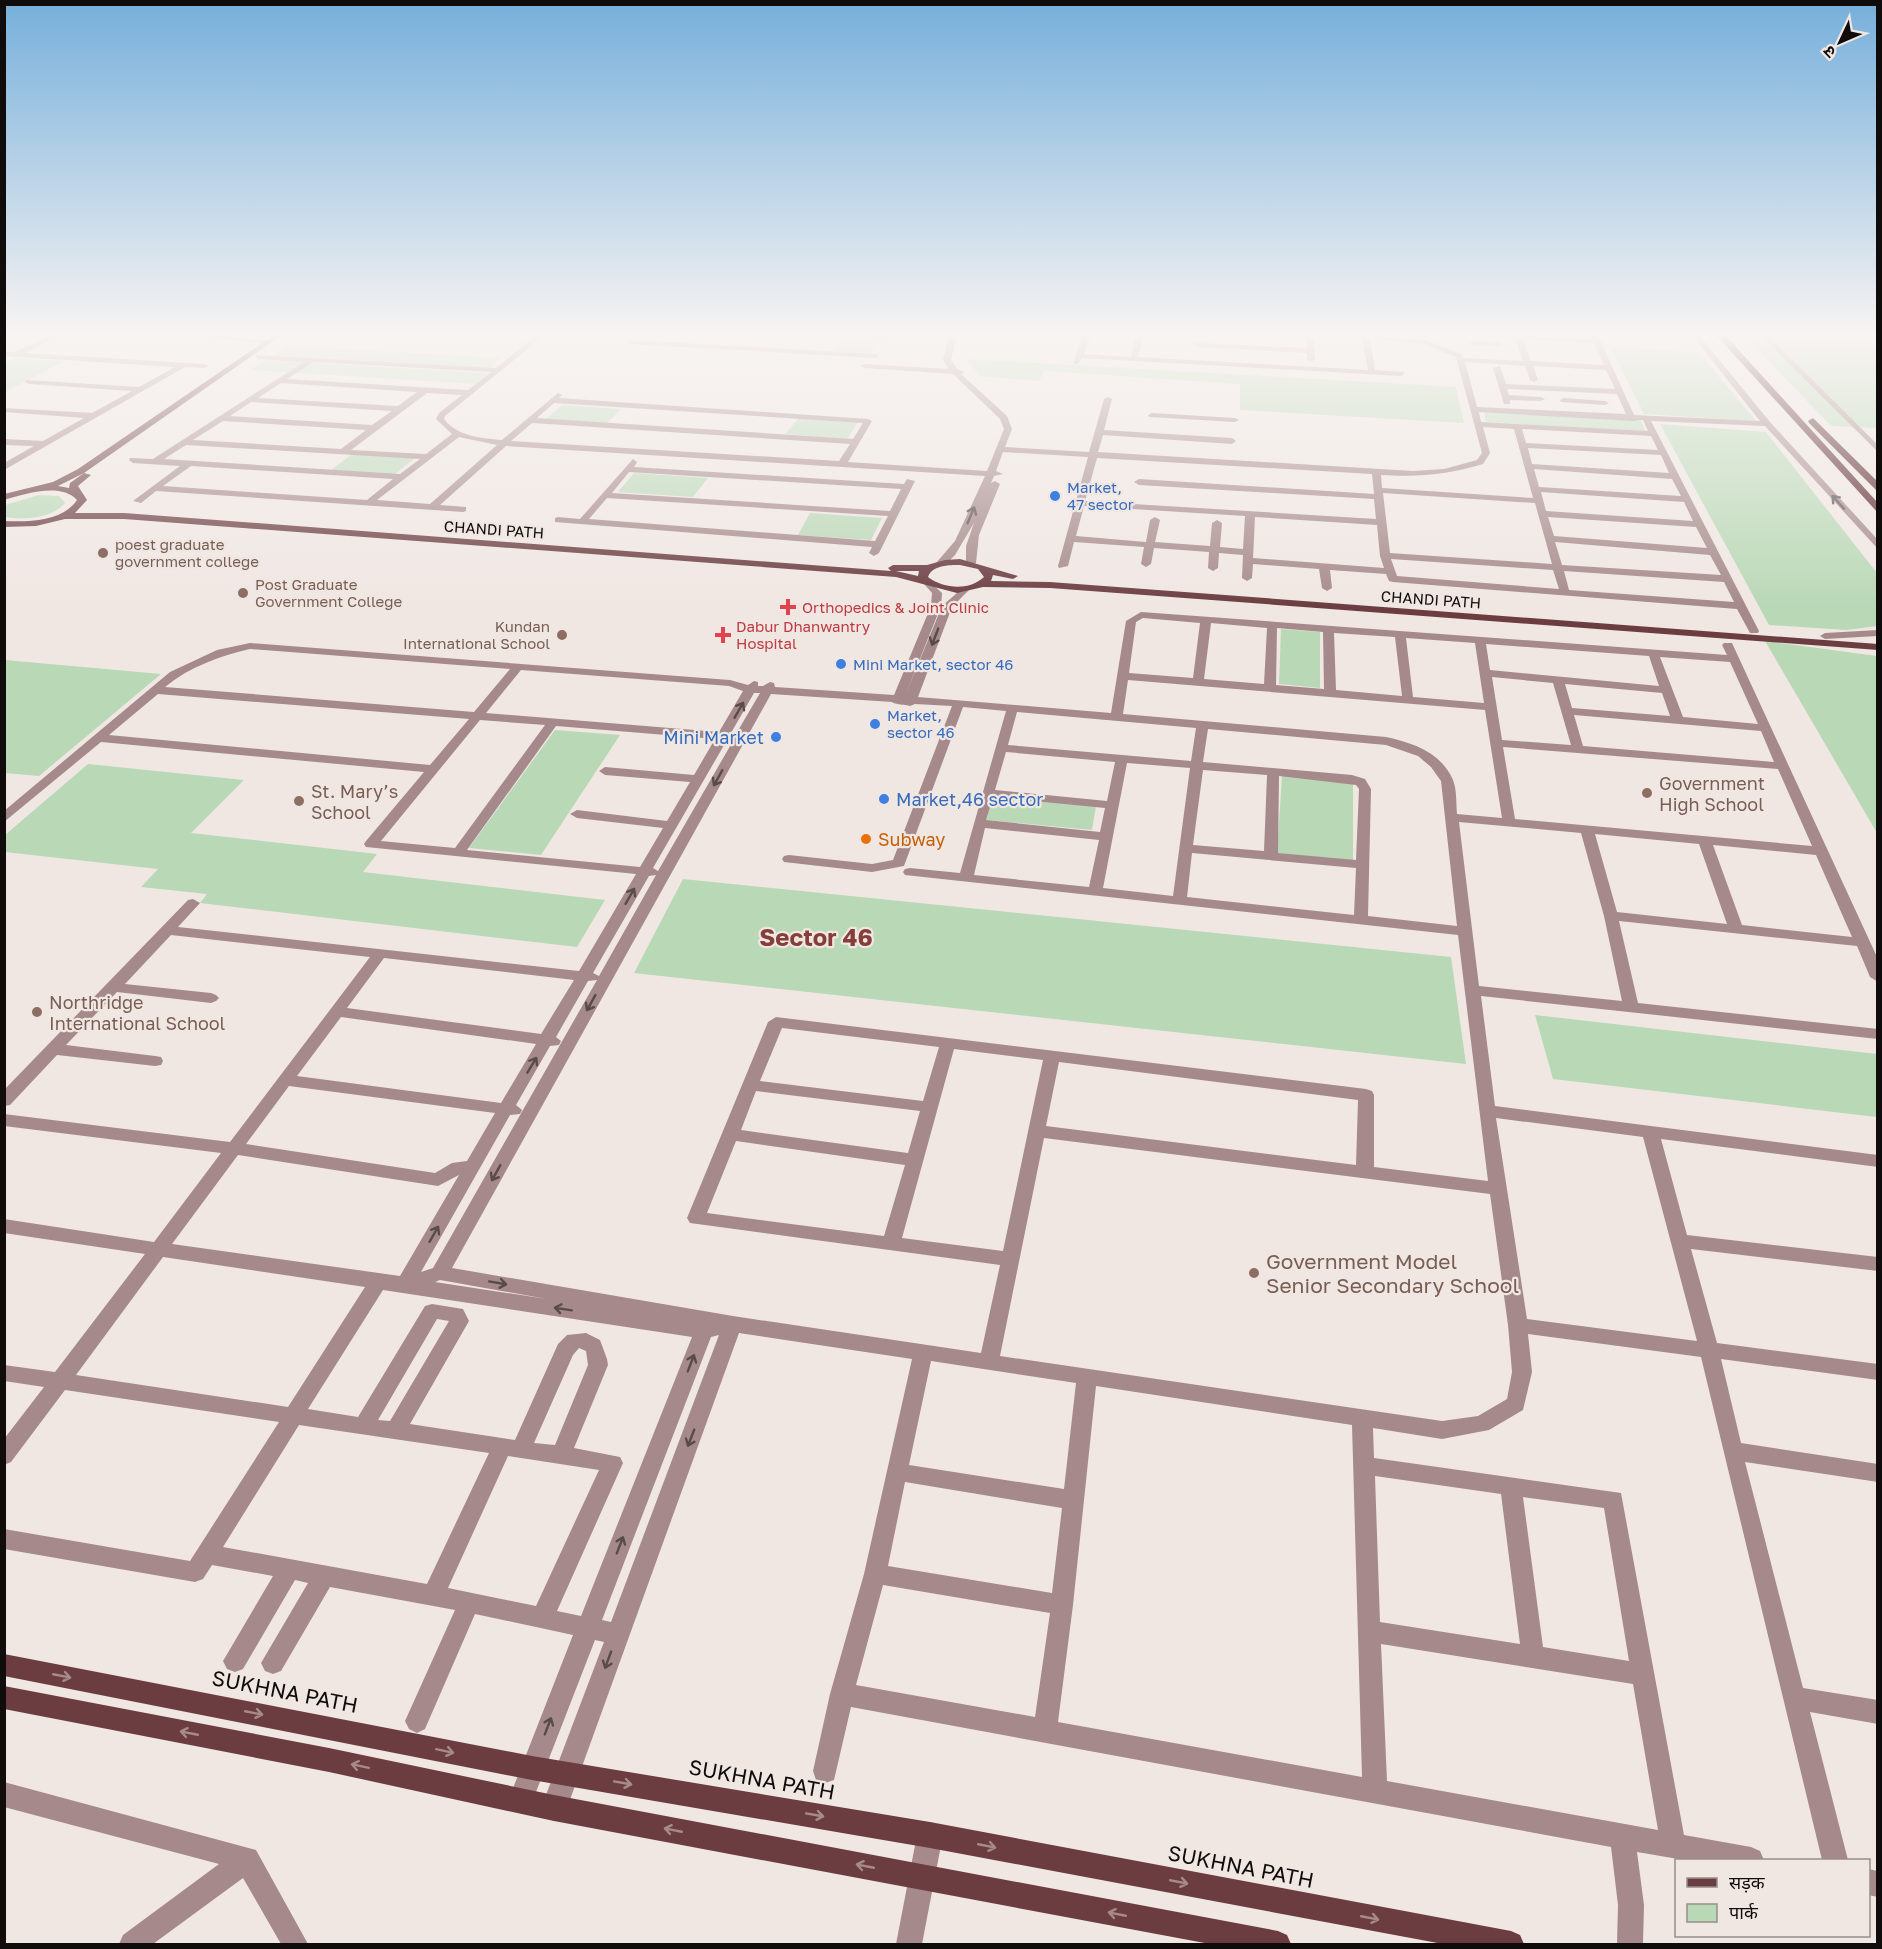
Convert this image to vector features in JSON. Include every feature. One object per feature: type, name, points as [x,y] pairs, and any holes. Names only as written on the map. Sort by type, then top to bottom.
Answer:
[{"type":"highway","points":[[1802,426],[1878,510]]},
{"type":"highway","points":[[1818,426],[1878,489]]},
{"type":"main road","points":[[4,497],[56,484],[81,471],[146,426]]},
{"type":"main road","points":[[4,531],[22,524],[59,516],[80,504],[81,498],[75,492],[73,485],[158,426]]},
{"type":"main road","points":[[35,490],[58,489],[75,492]]},
{"type":"main road","name":"CHANDI PATH","points":[[80,504],[131,512],[849,566],[928,568]]},
{"type":"main road","name":"CHANDI PATH","points":[[59,516],[124,516],[896,574],[945,588],[964,589],[982,584],[1061,585],[1878,647]]},
{"type":"main road","points":[[4,524],[22,524]]},
{"type":"main road","points":[[927,582],[923,573],[928,568],[941,563],[971,563]]},
{"type":"main road","name":"CHANDI PATH","points":[[971,563],[987,571],[1053,580],[1878,640]]},
{"type":"main road","points":[[982,584],[989,577],[987,571]]},
{"type":"main road","name":"SUKHNA PATH","points":[[4,1665],[532,1768],[930,1835],[1511,1944]]},
{"type":"main road","points":[[4,1697],[329,1760],[554,1808],[1278,1944]]},
{"type":"street","points":[[4,467],[76,426]]},
{"type":"street","points":[[155,461],[209,426]]},
{"type":"street","points":[[343,426],[374,428]]},
{"type":"street","points":[[342,452],[377,426]]},
{"type":"street","points":[[445,426],[458,434],[506,443],[999,474]]},
{"type":"street","points":[[432,507],[525,426]]},
{"type":"street","points":[[619,426],[856,442]]},
{"type":"street","points":[[842,464],[865,426]]},
{"type":"street","points":[[971,563],[969,558],[975,535],[999,474],[1007,426]]},
{"type":"street","points":[[1063,566],[1100,426]]},
{"type":"street","points":[[1147,435],[1149,426]]},
{"type":"street","points":[[1197,461],[1207,426]]},
{"type":"street","points":[[1247,578],[1250,514],[1267,490],[1376,472],[1444,472],[1480,462],[1486,453],[1479,426]]},
{"type":"street","points":[[1565,593],[1517,426],[1654,434]]},
{"type":"street","points":[[1650,426],[1754,631]]},
{"type":"street","points":[[1769,426],[1878,546]]},
{"type":"street","points":[[1854,426],[1878,450]]},
{"type":"street","points":[[1858,430],[1878,431]]},
{"type":"street","points":[[1098,432],[1232,441]]},
{"type":"street","points":[[368,503],[458,434]]},
{"type":"street","points":[[4,442],[44,444]]},
{"type":"street","points":[[184,442],[429,457]]},
{"type":"street","points":[[1522,445],[1664,453]]},
{"type":"street","points":[[1004,449],[1093,455],[1139,482],[1250,514]]},
{"type":"street","points":[[941,563],[951,557],[989,473],[1004,449]]},
{"type":"street","points":[[583,522],[639,457]]},
{"type":"street","points":[[133,460],[403,477]]},
{"type":"street","points":[[1080,503],[1197,461],[1267,490],[1382,522]]},
{"type":"street","points":[[138,501],[190,464]]},
{"type":"street","points":[[1528,466],[1675,476]]},
{"type":"street","points":[[627,469],[907,487]]},
{"type":"street","points":[[558,520],[876,549],[916,469]]},
{"type":"street","points":[[1376,472],[1385,556],[1390,577],[1398,581],[1742,606]]},
{"type":"street","points":[[1139,482],[1267,490],[1539,501]]},
{"type":"street","points":[[154,488],[463,509]]},
{"type":"street","points":[[1535,489],[1687,499]]},
{"type":"street","points":[[605,495],[893,514]]},
{"type":"street","points":[[1543,514],[1700,524]]},
{"type":"street","points":[[1146,564],[1155,520]]},
{"type":"street","points":[[1213,568],[1217,523]]},
{"type":"street","points":[[1070,539],[1215,549],[1248,556],[1324,566],[1390,571]]},
{"type":"street","points":[[1550,539],[1714,552]]},
{"type":"street","points":[[1385,556],[1729,579]]},
{"type":"street","points":[[1324,566],[1327,588]]},
{"type":"street","points":[[904,698],[936,606],[937,593],[927,582]]},
{"type":"street","points":[[904,698],[946,606],[964,589]]},
{"type":"street","points":[[1116,718],[1134,617],[1141,615],[1734,659]]},
{"type":"street","points":[[1198,682],[1206,620]]},
{"type":"street","points":[[1270,688],[1272,625]]},
{"type":"street","points":[[1328,629],[1330,693]]},
{"type":"street","points":[[1825,636],[1878,633]]},
{"type":"street","points":[[1400,634],[1408,700]]},
{"type":"street","points":[[1480,640],[1509,823]]},
{"type":"street","points":[[1728,645],[1819,851],[1878,977]]},
{"type":"street","points":[[4,818],[155,690],[194,663],[221,652],[250,646],[904,698],[1012,710],[1401,744],[1436,762],[1447,781],[1487,1111],[1518,1325],[1522,1372],[1516,1404],[1482,1424],[1442,1430],[733,1324],[440,1273],[405,1284]]},
{"type":"street","points":[[1653,653],[1678,721]]},
{"type":"street","points":[[519,666],[371,844],[664,873]]},
{"type":"street","points":[[1485,673],[1667,690]]},
{"type":"street","points":[[1123,676],[1491,707]]},
{"type":"street","points":[[1558,680],[1578,749]]},
{"type":"street","points":[[405,1284],[723,736],[756,687]]},
{"type":"street","points":[[440,1273],[741,737],[756,687]]},
{"type":"street","points":[[155,690],[741,737]]},
{"type":"street","points":[[789,860],[872,868],[889,867],[899,863],[958,705]]},
{"type":"street","points":[[966,878],[979,823],[1012,710]]},
{"type":"street","points":[[1567,711],[1765,728]]},
{"type":"street","points":[[458,853],[553,722]]},
{"type":"street","points":[[1179,901],[1202,726]]},
{"type":"street","points":[[99,738],[434,769]]},
{"type":"street","points":[[1497,743],[1782,765]]},
{"type":"street","points":[[1001,748],[1352,779],[1361,782],[1365,789],[1361,920]]},
{"type":"street","points":[[1095,892],[1122,758]]},
{"type":"street","points":[[605,771],[698,779]]},
{"type":"street","points":[[1271,856],[1273,772]]},
{"type":"street","points":[[988,793],[1113,805]]},
{"type":"street","points":[[577,814],[672,825]]},
{"type":"street","points":[[1451,817],[1819,851]]},
{"type":"street","points":[[979,823],[1106,837]]},
{"type":"street","points":[[1587,830],[1611,916],[1632,1007]]},
{"type":"street","points":[[1705,841],[1736,929]]},
{"type":"street","points":[[1187,848],[1363,865]]},
{"type":"street","points":[[910,872],[1466,931]]},
{"type":"street","points":[[4,1101],[193,903]]},
{"type":"street","points":[[1611,916],[1862,942]]},
{"type":"street","points":[[168,930],[605,979]]},
{"type":"street","points":[[4,1456],[380,953]]},
{"type":"street","points":[[113,987],[211,998]]},
{"type":"street","points":[[1473,990],[1878,1034]]},
{"type":"street","points":[[336,1011],[570,1042]]},
{"type":"street","points":[[1010,1259],[696,1218],[776,1022],[1366,1095],[1365,1173]]},
{"type":"street","points":[[891,1244],[948,1043]]},
{"type":"street","points":[[54,1049],[155,1061]]},
{"type":"street","points":[[989,1362],[1052,1056]]},
{"type":"street","points":[[285,1080],[531,1112]]},
{"type":"street","points":[[750,1085],[930,1107]]},
{"type":"street","points":[[1487,1111],[1878,1161]]},
{"type":"street","points":[[4,1120],[233,1148],[438,1180],[458,1167],[472,1168]]},
{"type":"street","points":[[1036,1131],[1499,1189]]},
{"type":"street","points":[[1650,1131],[1709,1350],[1732,1451],[1835,1859]]},
{"type":"street","points":[[730,1134],[915,1160]]},
{"type":"street","points":[[4,1226],[378,1282],[405,1284],[704,1331],[733,1324]]},
{"type":"street","points":[[1679,1240],[1878,1264]]},
{"type":"street","points":[[4,1539],[195,1572],[378,1282]]},
{"type":"street","points":[[363,1426],[432,1311],[456,1314],[459,1321],[395,1431]]},
{"type":"street","points":[[554,1808],[733,1324]]},
{"type":"street","points":[[1518,1325],[1878,1372]]},
{"type":"street","points":[[520,1801],[704,1331]]},
{"type":"street","points":[[433,1595],[565,1350],[574,1340],[586,1339],[598,1352],[598,1365],[561,1455]]},
{"type":"street","points":[[825,1771],[842,1694],[875,1574],[923,1352]]},
{"type":"street","points":[[4,1373],[613,1463],[542,1618]]},
{"type":"street","points":[[1045,1731],[1062,1605],[1087,1377]]},
{"type":"street","points":[[1362,1418],[1375,1792]]},
{"type":"street","points":[[1732,1451],[1878,1473]]},
{"type":"street","points":[[1363,1465],[1613,1500],[1672,1846]]},
{"type":"street","points":[[897,1472],[1073,1500]]},
{"type":"street","points":[[1510,1486],[1533,1657]]},
{"type":"street","points":[[207,1554],[433,1595],[617,1634]]},
{"type":"street","points":[[235,1661],[289,1569]]},
{"type":"street","points":[[875,1574],[1062,1605]]},
{"type":"street","points":[[273,1663],[325,1575]]},
{"type":"street","points":[[417,1721],[469,1603]]},
{"type":"street","points":[[1369,1631],[1643,1674]]},
{"type":"street","points":[[842,1694],[1745,1859]]},
{"type":"street","points":[[1795,1698],[1878,1712]]},
{"type":"street","points":[[4,1794],[247,1859],[295,1944]]},
{"type":"street","points":[[909,1944],[930,1835]]},
{"type":"street","points":[[1622,1837],[1630,1905],[1630,1944]]},
{"type":"street","points":[[132,1944],[247,1859]]},
{"type":"green space","points":[[792,426],[855,426],[847,439],[785,434]]},
{"type":"green space","points":[[1556,426],[1643,426],[1645,431]]},
{"type":"green space","points":[[1661,426],[1766,432],[1877,573],[1877,626],[1847,630],[1769,625]]},
{"type":"green space","points":[[1831,426],[1877,426],[1877,428]]},
{"type":"green space","points":[[352,454],[415,458],[395,474],[331,470]]},
{"type":"green space","points":[[634,473],[708,478],[693,497],[618,492]]},
{"type":"green space","points":[[39,495],[59,496],[65,503],[52,512],[37,517],[5,517],[5,505]]},
{"type":"green space","points":[[810,513],[882,518],[871,540],[798,535]]},
{"type":"green space","points":[[1281,629],[1320,632],[1320,688],[1279,684]]},
{"type":"green space","points":[[1765,641],[1877,656],[1877,833]]},
{"type":"green space","points":[[5,660],[161,674],[39,776],[5,773]]},
{"type":"green space","points":[[555,730],[620,735],[541,855],[469,848]]},
{"type":"green space","points":[[88,764],[244,780],[191,833],[377,854],[363,872],[605,900],[577,947],[200,903],[207,894],[141,887],[158,869],[5,852],[5,835]]},
{"type":"green space","points":[[1282,776],[1353,783],[1353,862],[1277,853]]},
{"type":"green space","points":[[992,796],[1096,806],[1092,830],[986,820]]},
{"type":"green space","points":[[683,879],[1451,957],[1466,1064],[634,973]]},
{"type":"green space","points":[[1535,1015],[1877,1054],[1877,1117],[1553,1079]]},
{"type":"place","name":"Market, 47 sector","points":[[1055,496]]},
{"type":"place","name":"poest graduate government college","points":[[103,553]]},
{"type":"place","name":"Post Graduate Government College","points":[[243,593]]},
{"type":"place","name":"Orthopedics & Joint Clinic","points":[[788,607]]},
{"type":"place","name":"Kundan International School","points":[[562,635]]},
{"type":"place","name":"Dabur Dhanwantry Hospital","points":[[723,635]]},
{"type":"place","name":"Mini Market, sector 46","points":[[841,664]]},
{"type":"place","name":"Market, sector 46","points":[[875,724]]},
{"type":"place","name":"Mini Market","points":[[776,737]]},
{"type":"place","name":"Government High School","points":[[1647,793]]},
{"type":"place","name":"Market,46 sector","points":[[884,799]]},
{"type":"place","name":"St. Mary’s School","points":[[299,801]]},
{"type":"place","name":"Subway","points":[[866,839]]},
{"type":"place","name":"Northridge International School","points":[[37,1012]]},
{"type":"place","name":"Government Model Senior Secondary School","points":[[1254,1273]]},
{"type":"district","name":"Sector 46","points":[[816,936]]}]
